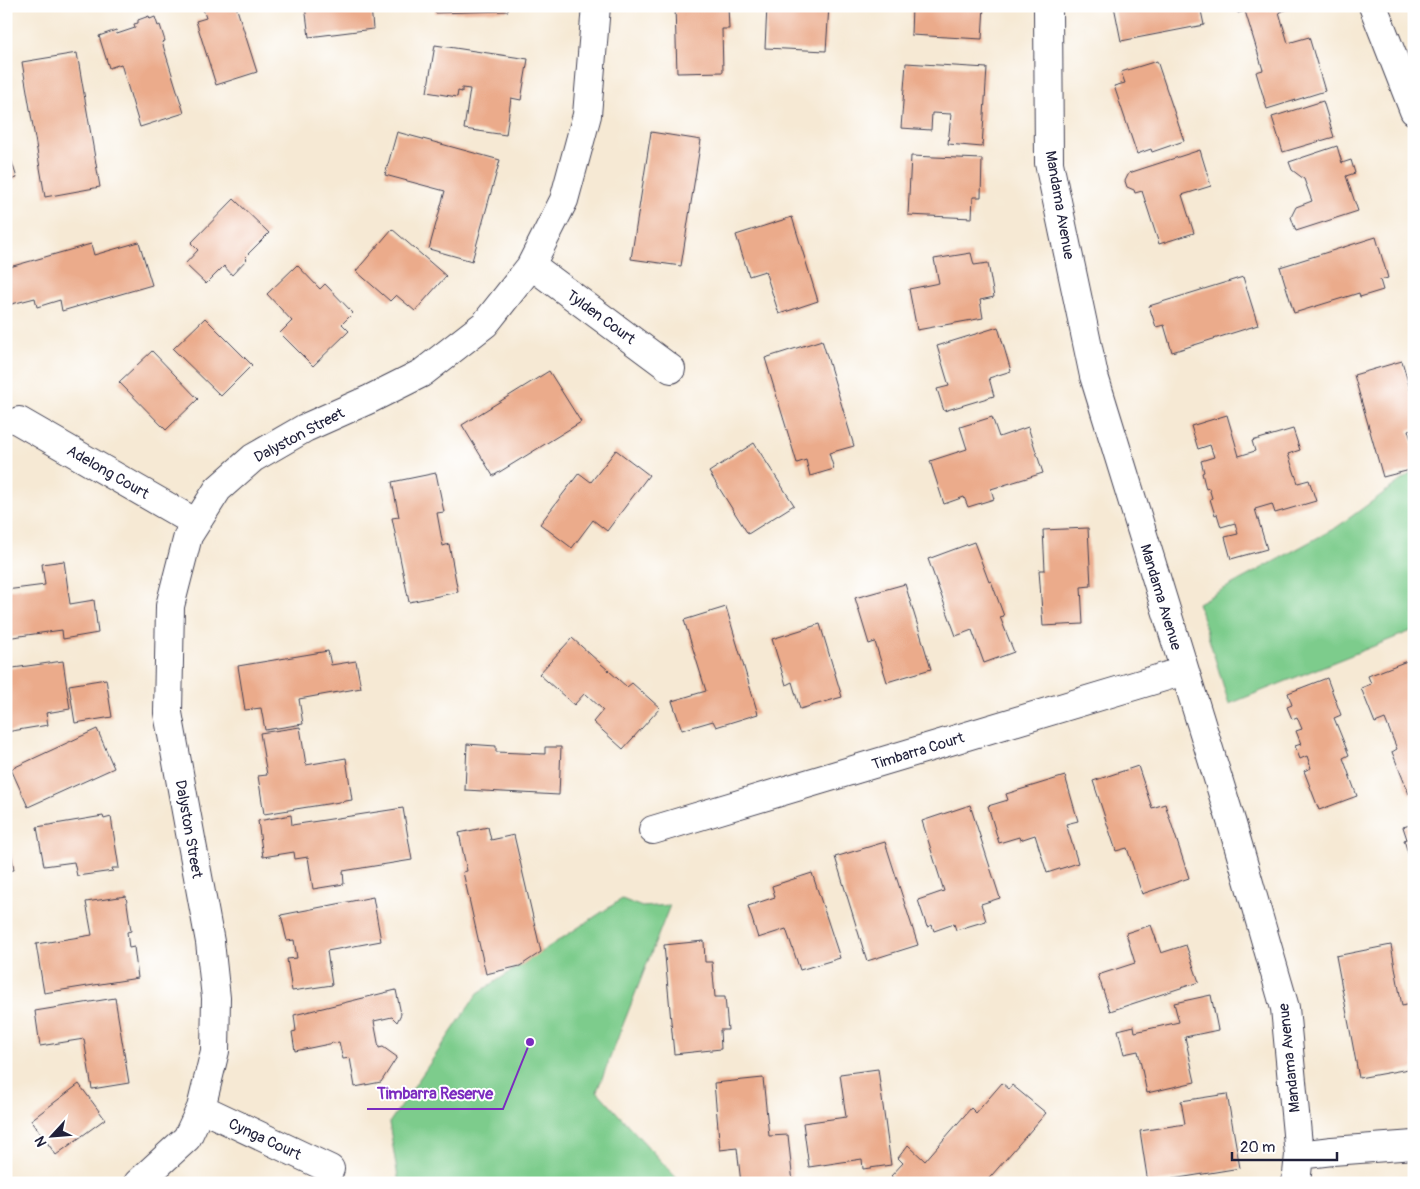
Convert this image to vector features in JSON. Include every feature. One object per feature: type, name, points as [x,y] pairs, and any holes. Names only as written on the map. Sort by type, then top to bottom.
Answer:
[{"type":"street","name":"Dalyston Street","points":[[138,1183],[188,1138],[201,1108],[215,1052],[216,998],[210,942],[168,713],[170,606],[188,536],[218,489],[253,458],[305,428],[370,400],[422,373],[485,324],[531,265],[564,200],[587,115],[596,6]]},
{"type":"street","name":"Mandama Avenue","points":[[1048,6],[1049,163],[1094,376],[1232,824],[1286,1008],[1299,1155],[1296,1183]]},
{"type":"street","points":[[1373,6],[1414,110]]},
{"type":"street","name":"Tylden Court","points":[[531,265],[671,369]]},
{"type":"street","name":"Adelong Court","points":[[19,421],[196,523]]},
{"type":"street","name":"Timbarra Court","points":[[653,830],[1184,671]]},
{"type":"street","name":"Cynga Court","points":[[201,1108],[330,1169]]},
{"type":"street","points":[[1299,1155],[1332,1150],[1414,1145]]},
{"type":"green space","points":[[1414,471],[1414,630],[1229,704],[1198,603],[1337,527]]},
{"type":"green space","points":[[622,899],[642,907],[670,905],[597,1091],[681,1183],[399,1183],[389,1123],[478,993]]},
{"type":"building","points":[[202,6],[236,6],[257,72],[216,85],[196,21],[206,18]]},
{"type":"building","points":[[305,6],[371,6],[373,29],[309,37]]},
{"type":"building","points":[[393,6],[413,6],[413,8],[393,9]]},
{"type":"building","points":[[435,6],[508,6],[508,11],[435,13]]},
{"type":"building","points":[[675,6],[728,6],[729,29],[722,29],[723,72],[677,73]]},
{"type":"building","points":[[767,6],[829,6],[826,51],[765,48]]},
{"type":"building","points":[[912,6],[984,6],[982,39],[911,35]]},
{"type":"building","points":[[1114,6],[1200,6],[1204,25],[1121,41]]},
{"type":"building","points":[[1236,6],[1298,6],[1279,12],[1288,43],[1309,37],[1325,91],[1267,109],[1256,72],[1263,70],[1245,11],[1238,13]]},
{"type":"building","points":[[149,16],[150,19],[155,17],[158,26],[160,25],[165,41],[162,42],[184,113],[140,127],[121,64],[109,68],[99,36],[116,30],[117,34],[135,28],[134,24],[138,23],[138,20]]},
{"type":"building","points":[[435,45],[528,59],[521,100],[511,98],[506,135],[464,129],[470,89],[462,88],[462,92],[458,91],[457,97],[427,92]]},
{"type":"building","points":[[77,53],[100,187],[45,197],[22,62]]},
{"type":"building","points":[[1157,61],[1184,141],[1152,152],[1151,149],[1137,154],[1114,86],[1125,83],[1121,72]]},
{"type":"building","points":[[906,63],[987,68],[982,147],[948,144],[951,114],[932,113],[931,130],[901,128]]},
{"type":"building","points":[[1323,101],[1334,137],[1283,152],[1272,117]]},
{"type":"building","points":[[397,132],[500,160],[472,261],[429,249],[445,191],[385,175]]},
{"type":"building","points":[[651,132],[701,140],[681,266],[631,259]]},
{"type":"building","points":[[6,144],[17,178],[6,181]]},
{"type":"building","points":[[1337,146],[1342,163],[1351,160],[1355,173],[1346,176],[1358,211],[1296,231],[1291,217],[1296,207],[1312,201],[1304,179],[1292,170],[1289,162]]},
{"type":"building","points":[[1200,150],[1211,186],[1182,195],[1194,233],[1159,244],[1142,191],[1135,193],[1134,190],[1127,187],[1125,181],[1129,173]]},
{"type":"building","points":[[911,156],[982,159],[981,197],[973,197],[972,218],[908,215]]},
{"type":"building","points":[[234,199],[269,233],[245,257],[247,259],[232,275],[224,266],[206,284],[185,264],[198,250],[191,243]]},
{"type":"building","points":[[792,217],[818,301],[779,314],[765,271],[749,276],[736,235]]},
{"type":"building","points":[[392,229],[446,276],[415,311],[396,295],[390,301],[356,271]]},
{"type":"building","points":[[1376,237],[1388,278],[1380,280],[1383,290],[1360,297],[1359,293],[1294,313],[1280,267]]},
{"type":"building","points":[[139,242],[152,285],[62,311],[60,300],[37,307],[35,298],[8,305],[6,268],[91,244],[94,255]]},
{"type":"building","points":[[971,253],[974,265],[988,263],[994,297],[980,300],[983,318],[917,330],[909,289],[939,283],[934,259]]},
{"type":"building","points":[[297,265],[320,289],[325,284],[353,313],[342,324],[349,331],[313,366],[280,333],[292,321],[267,294]]},
{"type":"building","points":[[1243,277],[1258,325],[1172,352],[1164,325],[1156,327],[1149,306]]},
{"type":"building","points":[[205,318],[252,365],[221,396],[173,349]]},
{"type":"building","points":[[998,327],[1011,371],[989,378],[994,396],[944,411],[937,389],[949,386],[937,346]]},
{"type":"building","points":[[822,340],[854,446],[829,453],[834,469],[810,476],[806,460],[797,463],[765,358]]},
{"type":"building","points":[[152,351],[198,399],[166,430],[119,382]]},
{"type":"building","points":[[1402,361],[1414,403],[1414,428],[1408,430],[1414,449],[1414,469],[1383,477],[1354,375]]},
{"type":"building","points":[[549,371],[581,422],[493,476],[462,425]]},
{"type":"building","points":[[1227,415],[1239,456],[1255,451],[1252,441],[1293,429],[1300,450],[1288,454],[1298,483],[1309,480],[1316,501],[1275,513],[1272,504],[1255,509],[1267,549],[1231,559],[1225,537],[1238,534],[1235,523],[1221,527],[1217,514],[1215,515],[1209,488],[1206,489],[1201,461],[1214,457],[1210,445],[1198,449],[1191,426]]},
{"type":"building","points":[[992,417],[999,437],[1028,427],[1043,473],[991,489],[994,499],[968,507],[964,497],[944,504],[930,461],[967,449],[960,427]]},
{"type":"building","points":[[754,443],[794,505],[748,534],[709,472]]},
{"type":"building","points":[[616,450],[649,475],[607,531],[593,520],[572,548],[540,524],[579,473],[591,482]]},
{"type":"building","points":[[436,473],[444,512],[437,513],[443,546],[449,544],[458,592],[409,602],[392,518],[399,517],[392,482]]},
{"type":"building","points":[[1088,528],[1091,586],[1081,587],[1083,624],[1043,626],[1039,570],[1045,570],[1043,530]]},
{"type":"building","points":[[974,542],[1004,616],[1000,617],[1014,652],[984,663],[972,630],[956,636],[928,559]]},
{"type":"building","points":[[64,561],[70,604],[94,600],[98,633],[63,639],[62,630],[6,638],[6,590],[45,585],[42,564]]},
{"type":"building","points":[[905,584],[931,669],[887,682],[875,642],[869,644],[855,598]]},
{"type":"building","points":[[726,607],[758,714],[716,727],[713,721],[682,730],[672,701],[706,691],[684,620]]},
{"type":"building","points":[[820,624],[842,697],[800,709],[792,682],[786,685],[772,639]]},
{"type":"building","points":[[572,638],[627,687],[632,683],[660,708],[623,749],[593,722],[603,710],[585,693],[574,705],[539,674]]},
{"type":"building","points":[[328,651],[331,665],[356,661],[361,688],[299,699],[303,724],[265,730],[261,708],[245,710],[238,666]]},
{"type":"building","points":[[63,661],[70,709],[46,713],[48,725],[6,732],[6,669]]},
{"type":"building","points":[[1407,661],[1414,674],[1414,792],[1409,794],[1392,752],[1397,749],[1385,719],[1375,723],[1361,688],[1371,684],[1368,676]]},
{"type":"building","points":[[1327,678],[1341,715],[1334,718],[1349,755],[1343,758],[1357,796],[1319,810],[1304,771],[1311,768],[1307,756],[1300,759],[1295,746],[1301,744],[1296,731],[1302,729],[1297,717],[1292,719],[1287,707],[1292,705],[1288,693]]},
{"type":"building","points":[[106,679],[112,717],[75,723],[69,685]]},
{"type":"building","points":[[300,727],[306,765],[346,758],[352,800],[264,814],[258,776],[267,775],[260,733]]},
{"type":"building","points":[[97,729],[114,768],[28,807],[11,769]]},
{"type":"building","points":[[467,744],[496,746],[496,752],[545,754],[545,747],[561,747],[559,795],[465,790]]},
{"type":"building","points":[[1138,766],[1152,808],[1165,804],[1189,878],[1142,894],[1127,848],[1116,851],[1093,781]]},
{"type":"building","points":[[1065,776],[1078,821],[1066,824],[1078,863],[1047,873],[1035,835],[1020,840],[1019,837],[999,843],[988,806],[1008,800],[1006,794]]},
{"type":"building","points":[[970,805],[1000,898],[981,904],[986,921],[956,930],[954,924],[934,931],[932,925],[927,927],[918,900],[944,891],[922,821]]},
{"type":"building","points":[[403,808],[412,860],[343,871],[344,884],[313,889],[308,857],[295,859],[294,852],[263,857],[258,821],[291,815],[292,825]]},
{"type":"building","points":[[103,816],[104,819],[111,817],[119,868],[112,868],[113,871],[77,876],[74,862],[44,866],[37,827]]},
{"type":"building","points":[[1414,824],[1414,854],[1409,856],[1404,840],[1407,839],[1403,827]]},
{"type":"building","points":[[488,827],[491,840],[514,835],[541,952],[520,966],[486,974],[463,872],[467,871],[459,833]]},
{"type":"building","points":[[6,829],[14,870],[6,871]]},
{"type":"building","points":[[885,842],[918,945],[867,961],[835,857]]},
{"type":"building","points":[[1414,864],[1414,879],[1409,866]]},
{"type":"building","points":[[812,873],[840,958],[800,970],[786,929],[758,938],[748,906],[775,897],[772,886]]},
{"type":"building","points":[[126,896],[131,931],[127,932],[129,948],[134,947],[138,978],[44,993],[36,944],[92,935],[86,902]]},
{"type":"building","points":[[373,897],[381,941],[327,951],[332,985],[292,991],[287,959],[297,958],[294,940],[287,941],[281,915]]},
{"type":"building","points":[[1151,925],[1161,953],[1186,945],[1199,982],[1110,1011],[1098,975],[1135,963],[1126,933]]},
{"type":"building","points":[[704,941],[705,962],[712,962],[715,997],[725,997],[728,1030],[720,1030],[721,1049],[674,1054],[664,945]]},
{"type":"building","points":[[1391,945],[1402,1006],[1411,1004],[1414,1020],[1414,1068],[1359,1078],[1336,956]]},
{"type":"building","points":[[396,990],[401,1014],[397,1022],[392,1017],[374,1021],[379,1048],[383,1047],[397,1057],[381,1082],[355,1087],[350,1058],[343,1059],[339,1042],[295,1051],[292,1032],[296,1031],[294,1015]]},
{"type":"building","points":[[1211,995],[1218,1030],[1185,1037],[1195,1082],[1147,1093],[1138,1051],[1124,1054],[1118,1030],[1134,1026],[1135,1032],[1179,1022],[1174,1003]]},
{"type":"building","points":[[115,998],[129,1083],[92,1089],[84,1039],[40,1046],[35,1011]]},
{"type":"building","points":[[878,1069],[891,1165],[863,1169],[862,1159],[809,1167],[803,1123],[846,1117],[840,1074]]},
{"type":"building","points":[[763,1078],[769,1136],[788,1135],[793,1183],[741,1183],[737,1148],[720,1150],[714,1083]]},
{"type":"building","points":[[1002,1083],[1009,1089],[1012,1085],[1046,1113],[985,1183],[899,1183],[891,1176],[903,1163],[898,1158],[908,1145],[925,1161],[971,1108],[976,1113]]},
{"type":"building","points":[[79,1084],[105,1119],[56,1155],[31,1120]]},
{"type":"building","points":[[1227,1094],[1240,1168],[1148,1183],[1140,1131],[1185,1124],[1181,1101]]},
{"type":"place","name":"Timbarra Reserve","points":[[530,1042]]}]
